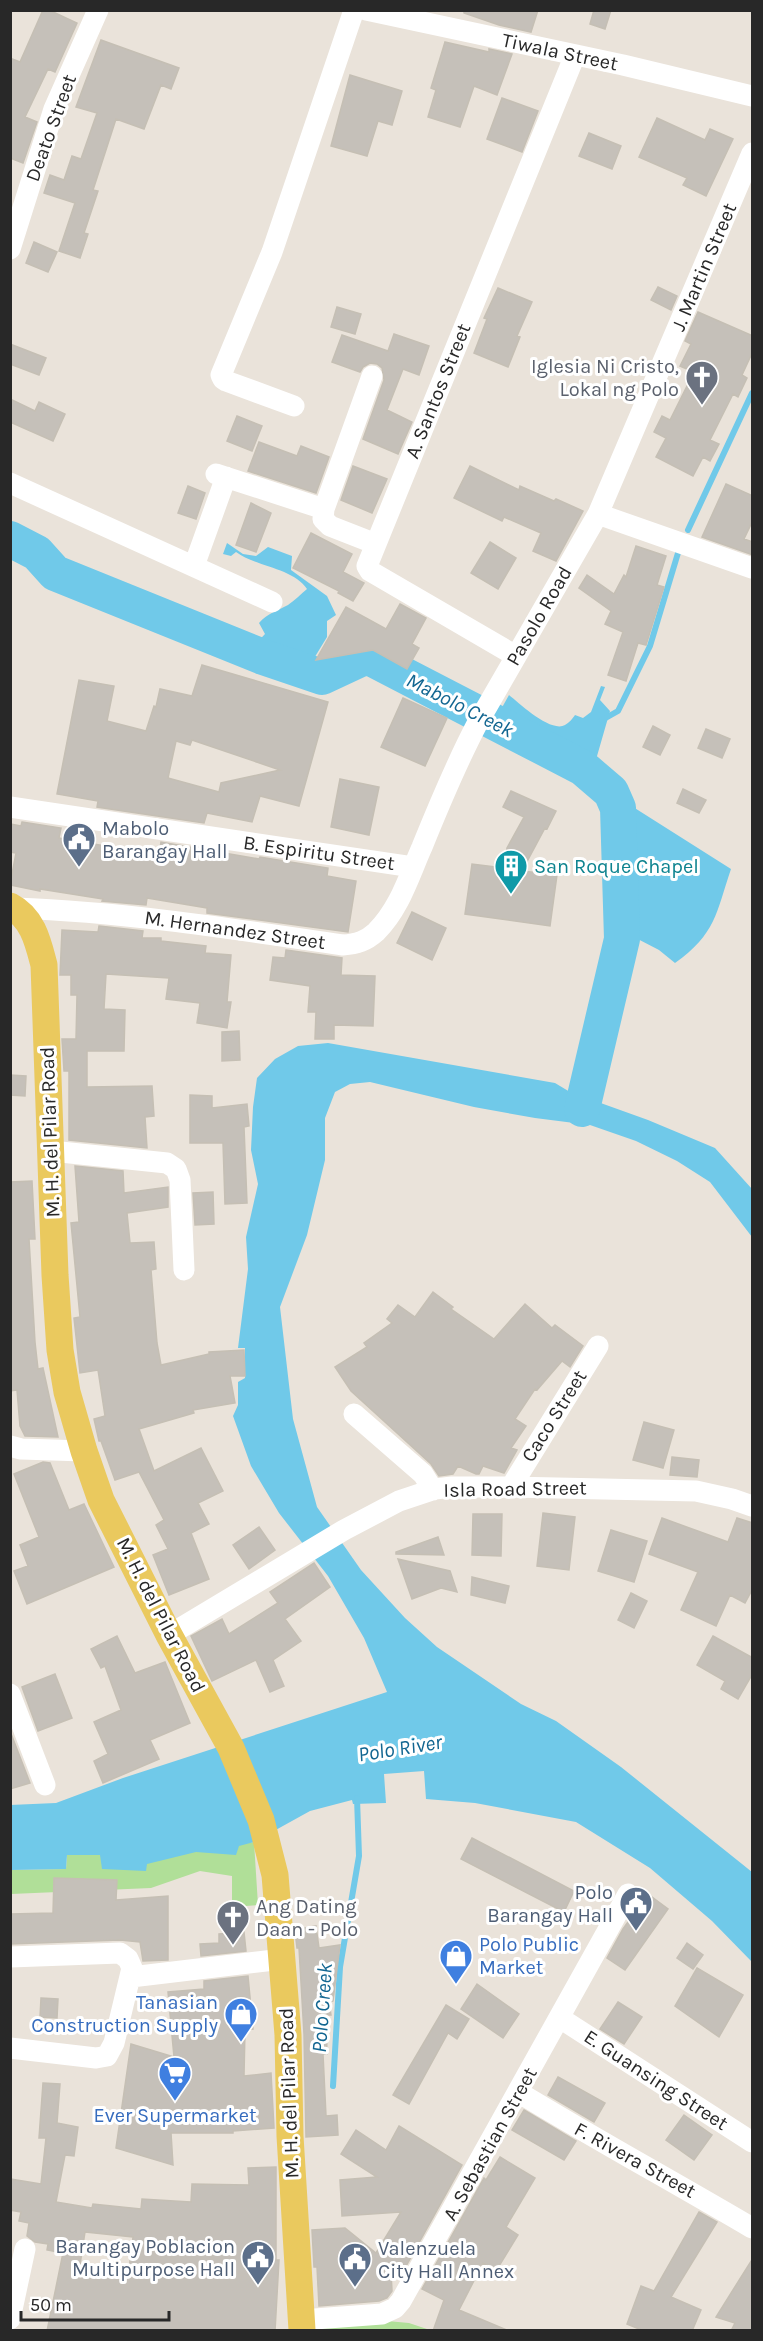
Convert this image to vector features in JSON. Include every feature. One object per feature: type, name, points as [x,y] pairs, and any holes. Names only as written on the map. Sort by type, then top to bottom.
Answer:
[{"type":"main road","name":"M. H. del Pilar Road","points":[[13,907],[27,919],[38,939],[44,965],[55,1275],[60,1350],[67,1392],[101,1500],[169,1635],[231,1748],[261,1820],[275,1875],[288,2035],[290,2136],[302,2325]]},
{"type":"street","name":"Deato Street","points":[[10,249],[54,109],[98,10]]},
{"type":"street","points":[[294,406],[226,381],[221,375],[272,252],[354,10]]},
{"type":"street","name":"Tiwala Street","points":[[366,10],[753,96]]},
{"type":"street","name":"A. Santos Street","points":[[516,656],[370,571],[367,566],[575,55]]},
{"type":"street","name":"J. Martin Street","points":[[598,514],[753,153]]},
{"type":"street","points":[[372,376],[324,509],[323,519],[330,526],[376,544]]},
{"type":"street","points":[[194,566],[221,476],[324,509]]},
{"type":"street","points":[[10,483],[272,602]]},
{"type":"street","points":[[598,514],[753,568]]},
{"type":"street","name":"Pasolo Road","points":[[413,867],[460,757],[494,693],[598,514]]},
{"type":"street","name":"B. Espiritu Street","points":[[10,807],[413,867]]},
{"type":"street","name":"M. Hernandez Street","points":[[13,907],[171,920],[343,945],[355,944],[366,940],[386,920],[400,900],[413,867]]},
{"type":"street","points":[[51,1151],[167,1163],[176,1169],[180,1180],[184,1270]]},
{"type":"street","name":"Caco Street","points":[[511,1487],[598,1346]]},
{"type":"street","points":[[354,1414],[429,1483]]},
{"type":"street","points":[[10,1446],[40,1450],[84,1451]]},
{"type":"street","name":"Isla Road Street","points":[[169,1635],[301,1555],[429,1483],[452,1487],[696,1491],[732,1498],[753,1506]]},
{"type":"street","points":[[10,1694],[45,1785]]},
{"type":"street","name":"A. Sebastian Street","points":[[302,2325],[382,2314],[402,2301],[628,1894]]},
{"type":"street","points":[[10,1957],[120,1953],[131,1964],[114,2043],[107,2056],[96,2058],[10,2048]]},
{"type":"street","points":[[130,1977],[283,1959]]},
{"type":"street","name":"E. Guansing Street","points":[[560,2018],[753,2142]]},
{"type":"street","name":"F. Rivera Street","points":[[518,2092],[753,2228]]},
{"type":"street","points":[[10,2319],[25,2249]]},
{"type":"green space","points":[[254,1842],[258,1905],[232,1907],[232,1876],[200,1871],[151,1888],[11,1894],[10,1870],[66,1869],[67,1855],[196,1851]]},
{"type":"green space","points":[[387,2321],[409,2323],[427,2329],[315,2330],[316,2326]]},
{"type":"water","points":[[227,543],[243,554],[256,556],[268,547],[292,556],[291,570],[327,596],[336,615],[327,621],[327,637],[313,660],[321,670],[316,682],[245,655],[265,634],[259,623],[269,614],[288,605],[307,589],[293,576],[236,552],[231,556],[223,554]]},
{"type":"water","points":[[601,686],[605,687],[600,700],[610,711],[593,770],[584,776],[490,729],[509,695],[544,721],[559,726],[566,724],[575,715],[583,718],[591,712]]},
{"type":"water","points":[[611,793],[731,869],[713,922],[699,942],[675,963],[659,950],[630,935],[622,939],[620,832]]},
{"type":"water","name":"Polo River","points":[[328,1043],[555,1083],[570,1092],[648,1120],[715,1148],[752,1189],[752,1237],[710,1182],[677,1161],[636,1141],[590,1125],[474,1107],[370,1082],[350,1084],[335,1092],[325,1118],[325,1160],[307,1235],[280,1307],[293,1419],[317,1507],[361,1570],[405,1618],[437,1647],[521,1704],[556,1721],[621,1767],[752,1872],[752,1962],[712,1921],[650,1868],[576,1822],[475,1803],[426,1799],[424,1771],[384,1774],[386,1803],[353,1804],[352,1800],[310,1811],[254,1842],[239,1846],[236,1855],[196,1852],[147,1864],[146,1871],[102,1869],[100,1855],[67,1855],[66,1869],[11,1870],[10,1805],[56,1803],[123,1778],[387,1692],[364,1638],[328,1576],[279,1513],[251,1466],[233,1416],[238,1405],[238,1382],[245,1378],[245,1348],[238,1348],[248,1269],[246,1237],[258,1184],[251,1150],[257,1078],[275,1059],[298,1046]]},
{"type":"building","points":[[43,10],[49,10],[77,23],[55,72],[48,69],[25,117],[37,122],[23,163],[10,158],[10,58],[20,62]]},
{"type":"building","points":[[464,10],[538,10],[531,32],[499,25],[464,13]]},
{"type":"building","points":[[594,10],[611,10],[605,29],[590,24]]},
{"type":"building","points":[[101,40],[179,68],[171,89],[161,85],[144,129],[116,119],[93,190],[98,191],[84,233],[88,234],[80,258],[59,251],[75,203],[44,193],[50,175],[64,180],[72,156],[81,159],[97,113],[76,107]]},
{"type":"building","points":[[445,42],[489,52],[489,49],[512,54],[497,95],[474,86],[460,127],[428,117],[436,90],[431,88]]},
{"type":"building","points":[[350,75],[402,91],[392,125],[378,121],[367,156],[331,146]]},
{"type":"building","points":[[502,98],[538,111],[522,152],[487,139]]},
{"type":"building","points":[[657,118],[705,140],[710,129],[733,139],[706,196],[683,185],[687,178],[639,157]]},
{"type":"building","points":[[589,133],[621,146],[612,169],[579,156]]},
{"type":"building","points":[[34,242],[57,252],[48,272],[26,263]]},
{"type":"building","points":[[658,287],[677,296],[671,310],[651,300]]},
{"type":"building","points":[[498,288],[532,302],[517,336],[520,337],[508,367],[474,353],[487,319],[484,318]]},
{"type":"building","points":[[337,307],[361,314],[355,334],[331,327]]},
{"type":"building","name":"Iglesia Ni Cristo, Lokal ng Polo","points":[[698,312],[753,336],[753,351],[742,375],[747,378],[738,397],[733,394],[710,440],[719,444],[710,461],[703,457],[693,476],[656,457],[666,438],[654,432],[662,416],[670,420],[694,372],[680,366],[691,344],[685,341]]},
{"type":"building","points":[[394,334],[429,346],[419,375],[403,369],[387,410],[412,422],[398,454],[363,439],[384,380],[382,368],[370,363],[360,372],[332,362],[342,335],[388,351]]},
{"type":"building","points":[[10,344],[46,358],[39,375],[10,364]]},
{"type":"building","points":[[10,399],[35,411],[39,402],[65,414],[53,441],[10,422]]},
{"type":"building","points":[[237,416],[262,426],[252,451],[227,441]]},
{"type":"building","points":[[259,442],[297,456],[301,446],[329,457],[316,493],[248,471]]},
{"type":"building","points":[[353,466],[387,479],[372,513],[341,500]]},
{"type":"building","points":[[470,466],[519,490],[520,486],[583,511],[556,561],[533,551],[541,533],[504,517],[502,521],[454,498]]},
{"type":"building","points":[[726,484],[753,496],[753,520],[744,539],[753,542],[753,555],[702,537]]},
{"type":"building","points":[[188,486],[205,493],[196,519],[178,513]]},
{"type":"building","points":[[251,503],[271,513],[256,552],[236,545]]},
{"type":"building","points":[[311,533],[352,554],[343,572],[364,583],[353,601],[338,593],[339,591],[293,568]]},
{"type":"building","points":[[490,542],[516,558],[498,589],[471,573]]},
{"type":"building","points":[[636,546],[666,556],[657,585],[664,587],[646,645],[638,643],[626,681],[608,675],[623,632],[605,624],[611,611],[579,588],[587,575],[614,594],[624,575],[626,577]]},
{"type":"building","points":[[400,604],[426,618],[412,644],[419,648],[407,669],[373,650],[316,660],[346,607],[386,629]]},
{"type":"building","points":[[202,665],[328,702],[299,806],[260,796],[252,822],[207,813],[204,823],[97,807],[98,801],[57,794],[79,680],[114,686],[107,721],[146,731],[154,706],[156,707],[160,689],[192,696]],"holes":[[[192,740],[280,770],[221,783],[219,792],[168,778],[176,741],[190,745]]]},
{"type":"building","points":[[403,698],[447,718],[425,766],[381,747]]},
{"type":"building","points":[[653,726],[670,735],[660,755],[643,747]]},
{"type":"building","points":[[706,729],[730,739],[722,758],[698,748]]},
{"type":"building","points":[[340,779],[379,787],[369,835],[331,827]]},
{"type":"building","points":[[683,789],[706,800],[699,813],[677,803]]},
{"type":"building","name":"San Roque Chapel","points":[[511,791],[556,811],[522,871],[557,875],[550,926],[465,914],[472,864],[504,868],[507,848],[524,817],[503,807]]},
{"type":"building","points":[[22,822],[61,828],[59,838],[106,846],[105,852],[158,859],[161,842],[328,868],[327,876],[356,881],[348,932],[207,913],[207,908],[147,898],[146,905],[102,901],[103,899],[10,885],[16,853],[10,852],[10,824],[21,826]]},
{"type":"building","points":[[412,912],[446,928],[432,960],[397,943]]},
{"type":"building","points":[[99,926],[143,931],[142,938],[161,938],[161,941],[206,946],[205,953],[231,955],[227,1002],[231,1002],[227,1028],[197,1023],[200,1003],[166,999],[169,978],[106,974],[104,1009],[125,1010],[124,1051],[87,1051],[87,1087],[152,1086],[154,1116],[145,1117],[147,1148],[69,1140],[69,1071],[64,1071],[62,1039],[76,1039],[77,995],[71,995],[71,975],[60,975],[62,930],[98,932]]},
{"type":"building","points":[[286,950],[342,958],[341,975],[375,976],[373,1026],[334,1025],[334,1039],[315,1039],[316,1012],[308,1012],[310,986],[270,980],[273,957],[285,958]]},
{"type":"building","points":[[239,1031],[240,1060],[222,1061],[222,1032]]},
{"type":"building","points":[[10,1075],[26,1076],[25,1096],[10,1095]]},
{"type":"building","points":[[190,1095],[212,1096],[212,1108],[247,1104],[249,1126],[244,1127],[247,1203],[225,1204],[223,1143],[190,1143]]},
{"type":"building","points":[[75,1166],[123,1171],[124,1193],[168,1187],[168,1207],[127,1213],[130,1243],[154,1242],[156,1269],[151,1270],[161,1365],[209,1354],[209,1352],[244,1350],[245,1376],[230,1376],[235,1403],[193,1410],[194,1413],[139,1429],[154,1471],[201,1448],[223,1491],[198,1503],[209,1524],[191,1533],[209,1579],[169,1595],[153,1555],[168,1549],[156,1525],[164,1520],[139,1472],[115,1480],[101,1441],[99,1441],[94,1419],[105,1416],[98,1370],[80,1373],[74,1318],[80,1317],[71,1223],[79,1222]]},
{"type":"building","points":[[32,1181],[35,1239],[29,1239],[35,1342],[38,1369],[43,1368],[58,1437],[25,1436],[20,1426],[17,1390],[10,1391],[10,1182]]},
{"type":"building","points":[[213,1192],[214,1224],[195,1225],[193,1193]]},
{"type":"building","points":[[433,1292],[453,1307],[451,1309],[494,1339],[525,1304],[552,1328],[555,1325],[583,1346],[570,1367],[562,1361],[537,1390],[535,1389],[515,1419],[526,1426],[511,1448],[517,1450],[504,1473],[483,1466],[479,1474],[476,1474],[458,1466],[453,1474],[439,1476],[431,1464],[351,1391],[335,1367],[367,1347],[364,1343],[392,1323],[387,1319],[398,1305],[415,1317]]},
{"type":"building","points":[[644,1422],[674,1430],[663,1468],[633,1460]]},
{"type":"building","points":[[672,1457],[699,1460],[697,1477],[670,1475]]},
{"type":"building","points":[[43,1462],[50,1463],[69,1510],[84,1504],[114,1567],[27,1604],[14,1571],[28,1566],[20,1545],[39,1537],[14,1474]]},
{"type":"building","points":[[543,1513],[575,1517],[569,1570],[537,1566]]},
{"type":"building","points":[[473,1514],[502,1514],[501,1556],[472,1555]]},
{"type":"building","points":[[662,1518],[728,1542],[737,1518],[753,1523],[753,1588],[745,1603],[730,1595],[716,1626],[681,1610],[698,1572],[649,1554]]},
{"type":"building","points":[[259,1527],[275,1550],[249,1569],[233,1545]]},
{"type":"building","points":[[611,1530],[647,1541],[634,1582],[598,1571]]},
{"type":"building","points":[[438,1537],[444,1555],[396,1554],[396,1552]]},
{"type":"building","points":[[398,1559],[450,1571],[457,1592],[441,1588],[412,1599]]},
{"type":"building","points":[[314,1563],[330,1587],[285,1619],[301,1641],[273,1660],[284,1686],[270,1692],[256,1660],[212,1681],[191,1636],[222,1619],[229,1634],[278,1603],[270,1592]]},
{"type":"building","points":[[472,1577],[509,1586],[505,1603],[471,1595]]},
{"type":"building","points":[[631,1593],[647,1601],[634,1628],[618,1620]]},
{"type":"building","points":[[117,1636],[135,1673],[165,1662],[190,1723],[150,1740],[159,1759],[103,1783],[94,1761],[108,1754],[94,1722],[121,1710],[105,1666],[101,1668],[91,1649]]},
{"type":"building","points":[[713,1636],[753,1658],[753,1673],[738,1699],[721,1689],[725,1681],[697,1665]]},
{"type":"building","points":[[55,1674],[72,1718],[38,1731],[22,1687]]},
{"type":"building","points":[[10,1731],[30,1783],[10,1789]]},
{"type":"building","points":[[472,1838],[574,1891],[564,1912],[461,1859]]},
{"type":"building","points":[[54,1878],[117,1880],[116,1900],[168,1896],[168,1960],[143,1961],[140,1942],[120,1940],[10,1944],[10,1914],[53,1913]]},
{"type":"building","name":"Polo Barangay Hall","points":[[648,1894],[668,1909],[625,1970],[607,1958],[623,1929]]},
{"type":"building","points":[[316,1926],[319,1948],[340,1945],[333,2001],[329,2002],[331,2015],[326,2015],[327,2054],[323,2054],[326,2116],[337,2115],[338,2135],[306,2137],[304,2034],[299,1948],[297,1948],[295,1930]]},
{"type":"building","points":[[244,1932],[246,1951],[201,1956],[200,1944],[219,1943],[219,1934]]},
{"type":"building","points":[[687,1943],[703,1955],[693,1969],[677,1958]]},
{"type":"building","points":[[697,1968],[743,1995],[719,2037],[675,2006]]},
{"type":"building","points":[[248,1976],[253,2029],[245,2030],[244,2076],[271,2073],[274,2128],[233,2131],[233,2133],[171,2133],[173,2165],[116,2148],[131,2044],[174,2057],[168,1992],[204,1989],[204,1981]]},
{"type":"building","points":[[477,1984],[519,2014],[503,2038],[461,2009]]},
{"type":"building","points":[[41,1998],[58,1999],[57,2018],[40,2017]]},
{"type":"building","points":[[618,2002],[642,2017],[624,2044],[600,2029]]},
{"type":"building","points":[[446,2005],[469,2019],[457,2039],[448,2033],[409,2104],[393,2095]]},
{"type":"building","points":[[558,2077],[605,2103],[594,2122],[548,2095]]},
{"type":"building","points":[[43,2083],[60,2084],[57,2123],[78,2127],[74,2156],[65,2155],[56,2202],[92,2208],[93,2204],[141,2209],[142,2199],[191,2202],[192,2184],[249,2185],[248,2168],[276,2167],[276,2260],[279,2260],[275,2331],[47,2331],[63,2253],[47,2250],[48,2244],[35,2242],[27,2236],[29,2223],[19,2221],[21,2212],[10,2210],[10,2179],[41,2184],[46,2138],[39,2138]],"holes":[[[85,2232],[133,2237],[128,2277],[96,2273],[97,2269],[80,2265]]]},
{"type":"building","points":[[524,2110],[576,2141],[564,2160],[512,2130]]},
{"type":"building","points":[[684,2115],[712,2135],[694,2160],[666,2140]]},
{"type":"building","points":[[399,2126],[462,2165],[400,2277],[391,2272],[392,2291],[387,2298],[379,2301],[319,2306],[312,2230],[345,2228],[376,2253],[401,2212],[342,2216],[340,2180],[377,2177],[341,2154],[356,2130],[386,2150]]},
{"type":"building","points":[[500,2157],[535,2178],[506,2227],[518,2235],[496,2271],[483,2263],[459,2310],[509,2331],[433,2331],[444,2300],[422,2289],[484,2178],[486,2180]]},
{"type":"building","points":[[699,2212],[717,2222],[671,2297],[701,2310],[692,2331],[644,2331],[627,2324],[641,2286],[654,2291]]},
{"type":"building","points":[[753,2258],[753,2331],[731,2331],[735,2323],[716,2317]]},
{"type":"waterway","points":[[688,530],[752,393]]},
{"type":"waterway","name":"Mabolo Creek","points":[[10,539],[37,553],[55,573],[263,657],[322,677],[367,656],[583,768],[611,792],[618,808],[622,939],[582,1109]]},
{"type":"waterway","points":[[602,720],[618,711],[650,646],[678,553]]},
{"type":"waterway","name":"Polo Creek","points":[[333,2086],[340,1967],[359,1856],[357,1798]]},
{"type":"place","name":"Iglesia Ni Cristo, Lokal ng Polo","points":[[702,406]]},
{"type":"place","name":"Mabolo Barangay Hall","points":[[79,868]]},
{"type":"place","name":"San Roque Chapel","points":[[511,895]]},
{"type":"place","name":"Polo Barangay Hall","points":[[636,1932]]},
{"type":"place","name":"Ang Dating Daan - Polo","points":[[233,1946]]},
{"type":"place","name":"Polo Public Market","points":[[456,1985]]},
{"type":"place","name":"Tanasian Construction Supply","points":[[241,2043]]},
{"type":"place","name":"Ever Supermarket","points":[[175,2102]]},
{"type":"place","name":"Barangay Poblacion Multipurpose Hall","points":[[258,2286]]},
{"type":"place","name":"Valenzuela City Hall Annex","points":[[355,2288]]}]
